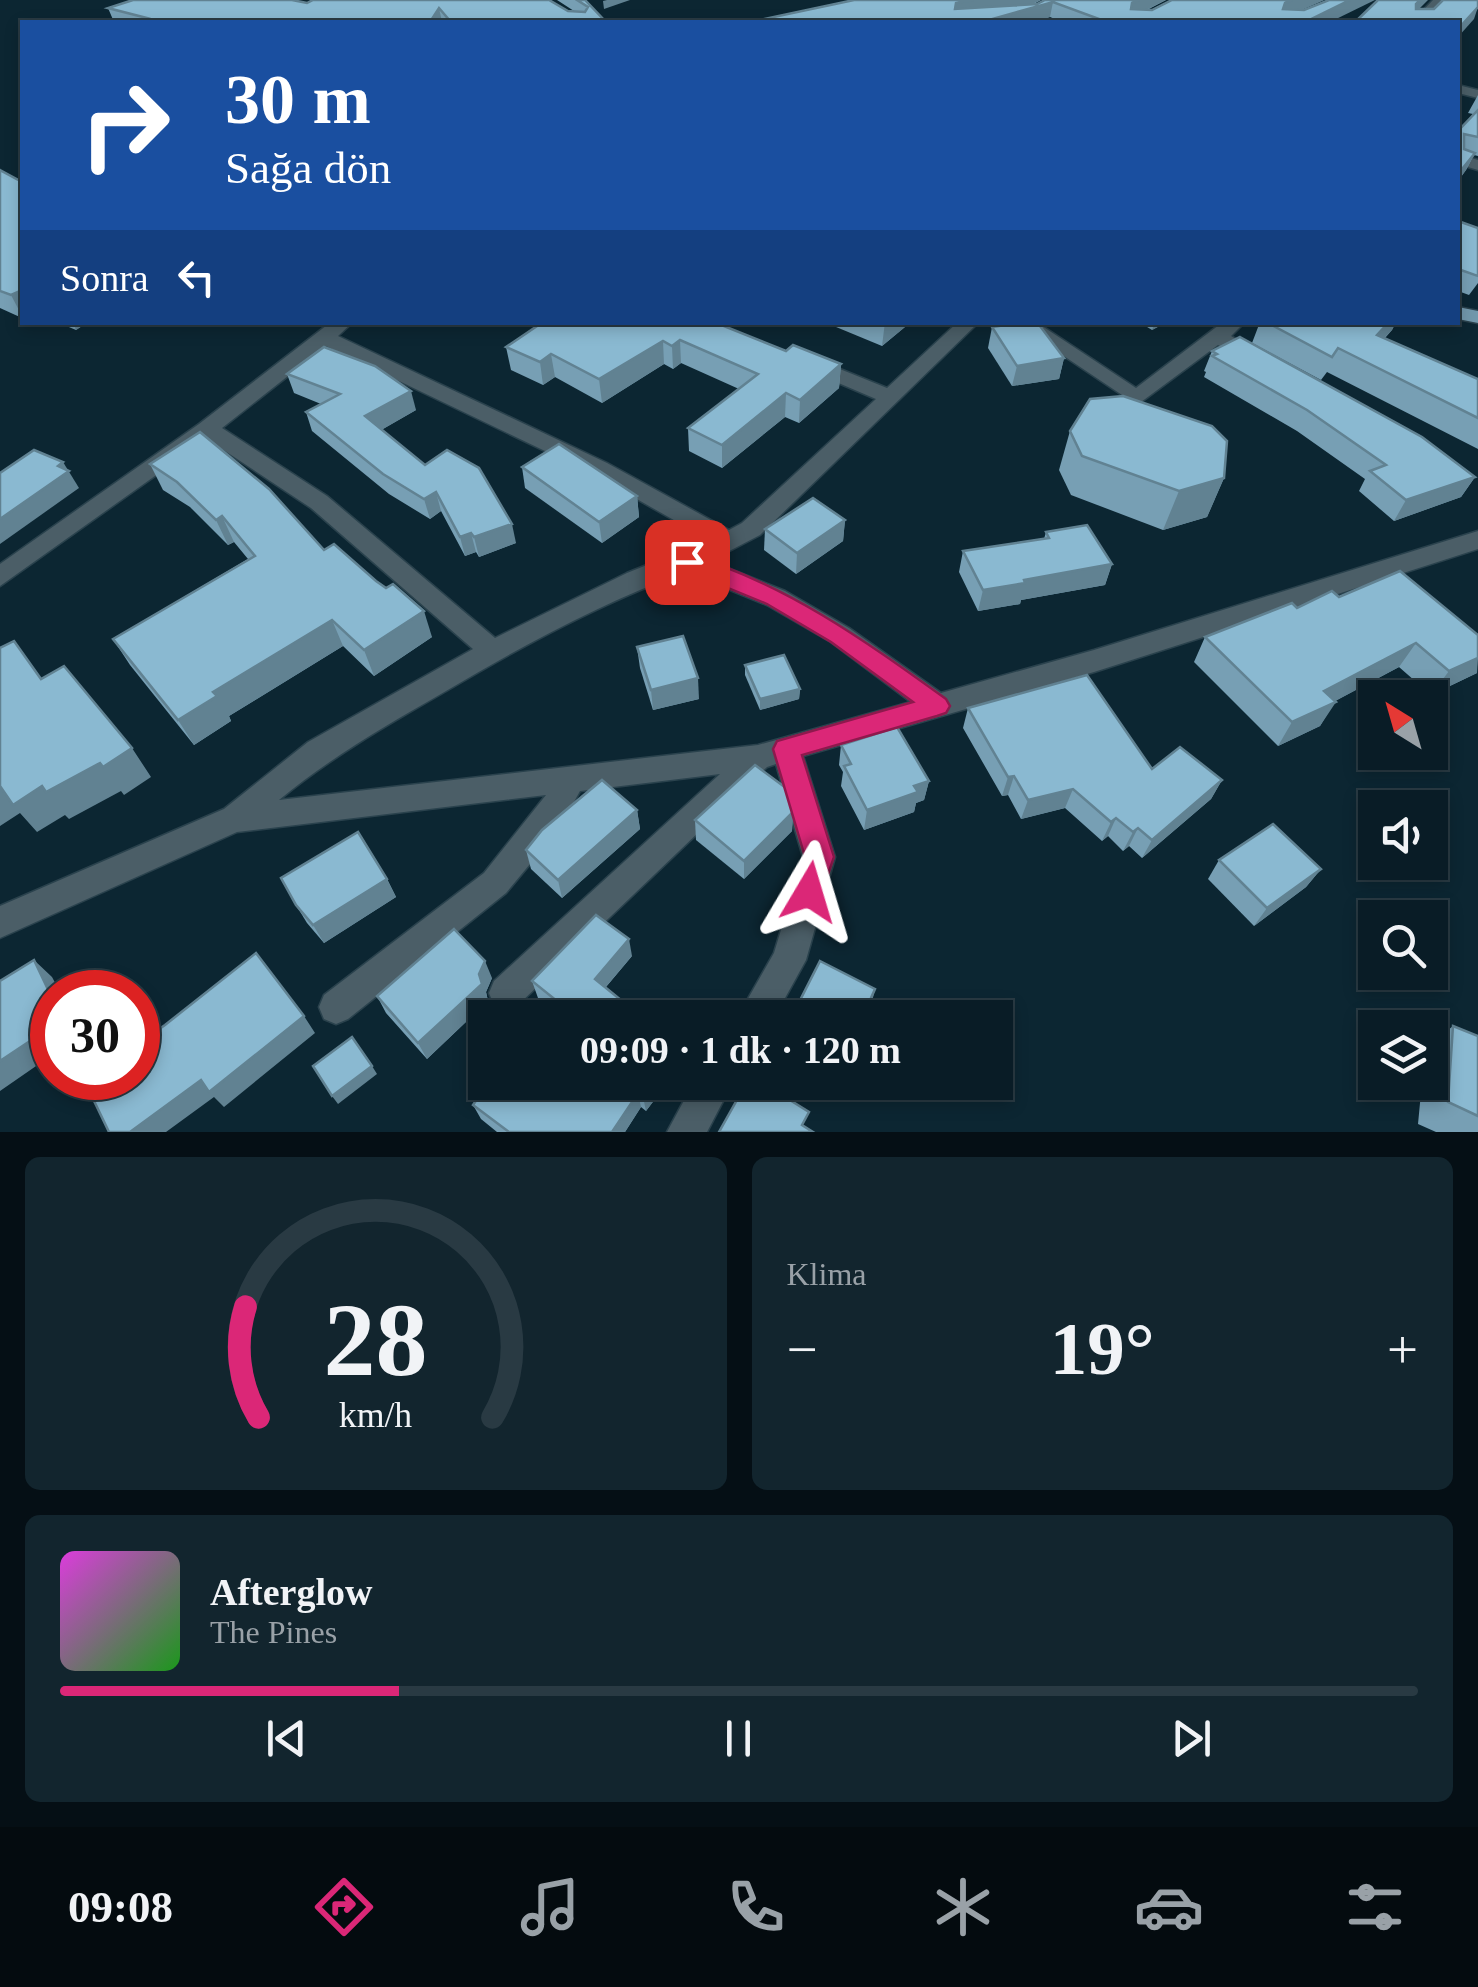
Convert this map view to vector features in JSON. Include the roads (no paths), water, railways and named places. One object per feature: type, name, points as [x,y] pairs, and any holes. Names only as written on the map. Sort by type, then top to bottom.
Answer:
[{"type":"street","points":[[1420,20],[1440,0]]},
{"type":"street","points":[[0,922],[234,819],[318,751],[492,651],[636,580],[687,562],[752,530],[967,325]]},
{"type":"street","points":[[1026,325],[1136,398],[1228,330],[1270,365]]},
{"type":"street","points":[[0,577],[207,429],[335,330],[731,542]]},
{"type":"street","points":[[788,356],[888,396]]},
{"type":"street","points":[[207,429],[319,502],[492,651]]},
{"type":"street","points":[[234,819],[570,781],[772,753],[1274,606],[1478,540]]},
{"type":"street","points":[[687,562],[776,598],[840,635],[937,706]]},
{"type":"street","points":[[506,994],[772,753]]},
{"type":"street","points":[[765,1000],[788,960],[819,857],[772,753]]},
{"type":"street","points":[[336,1007],[495,883],[548,819],[570,781]]},
{"type":"street","points":[[686,1132],[705,1100]]}]
